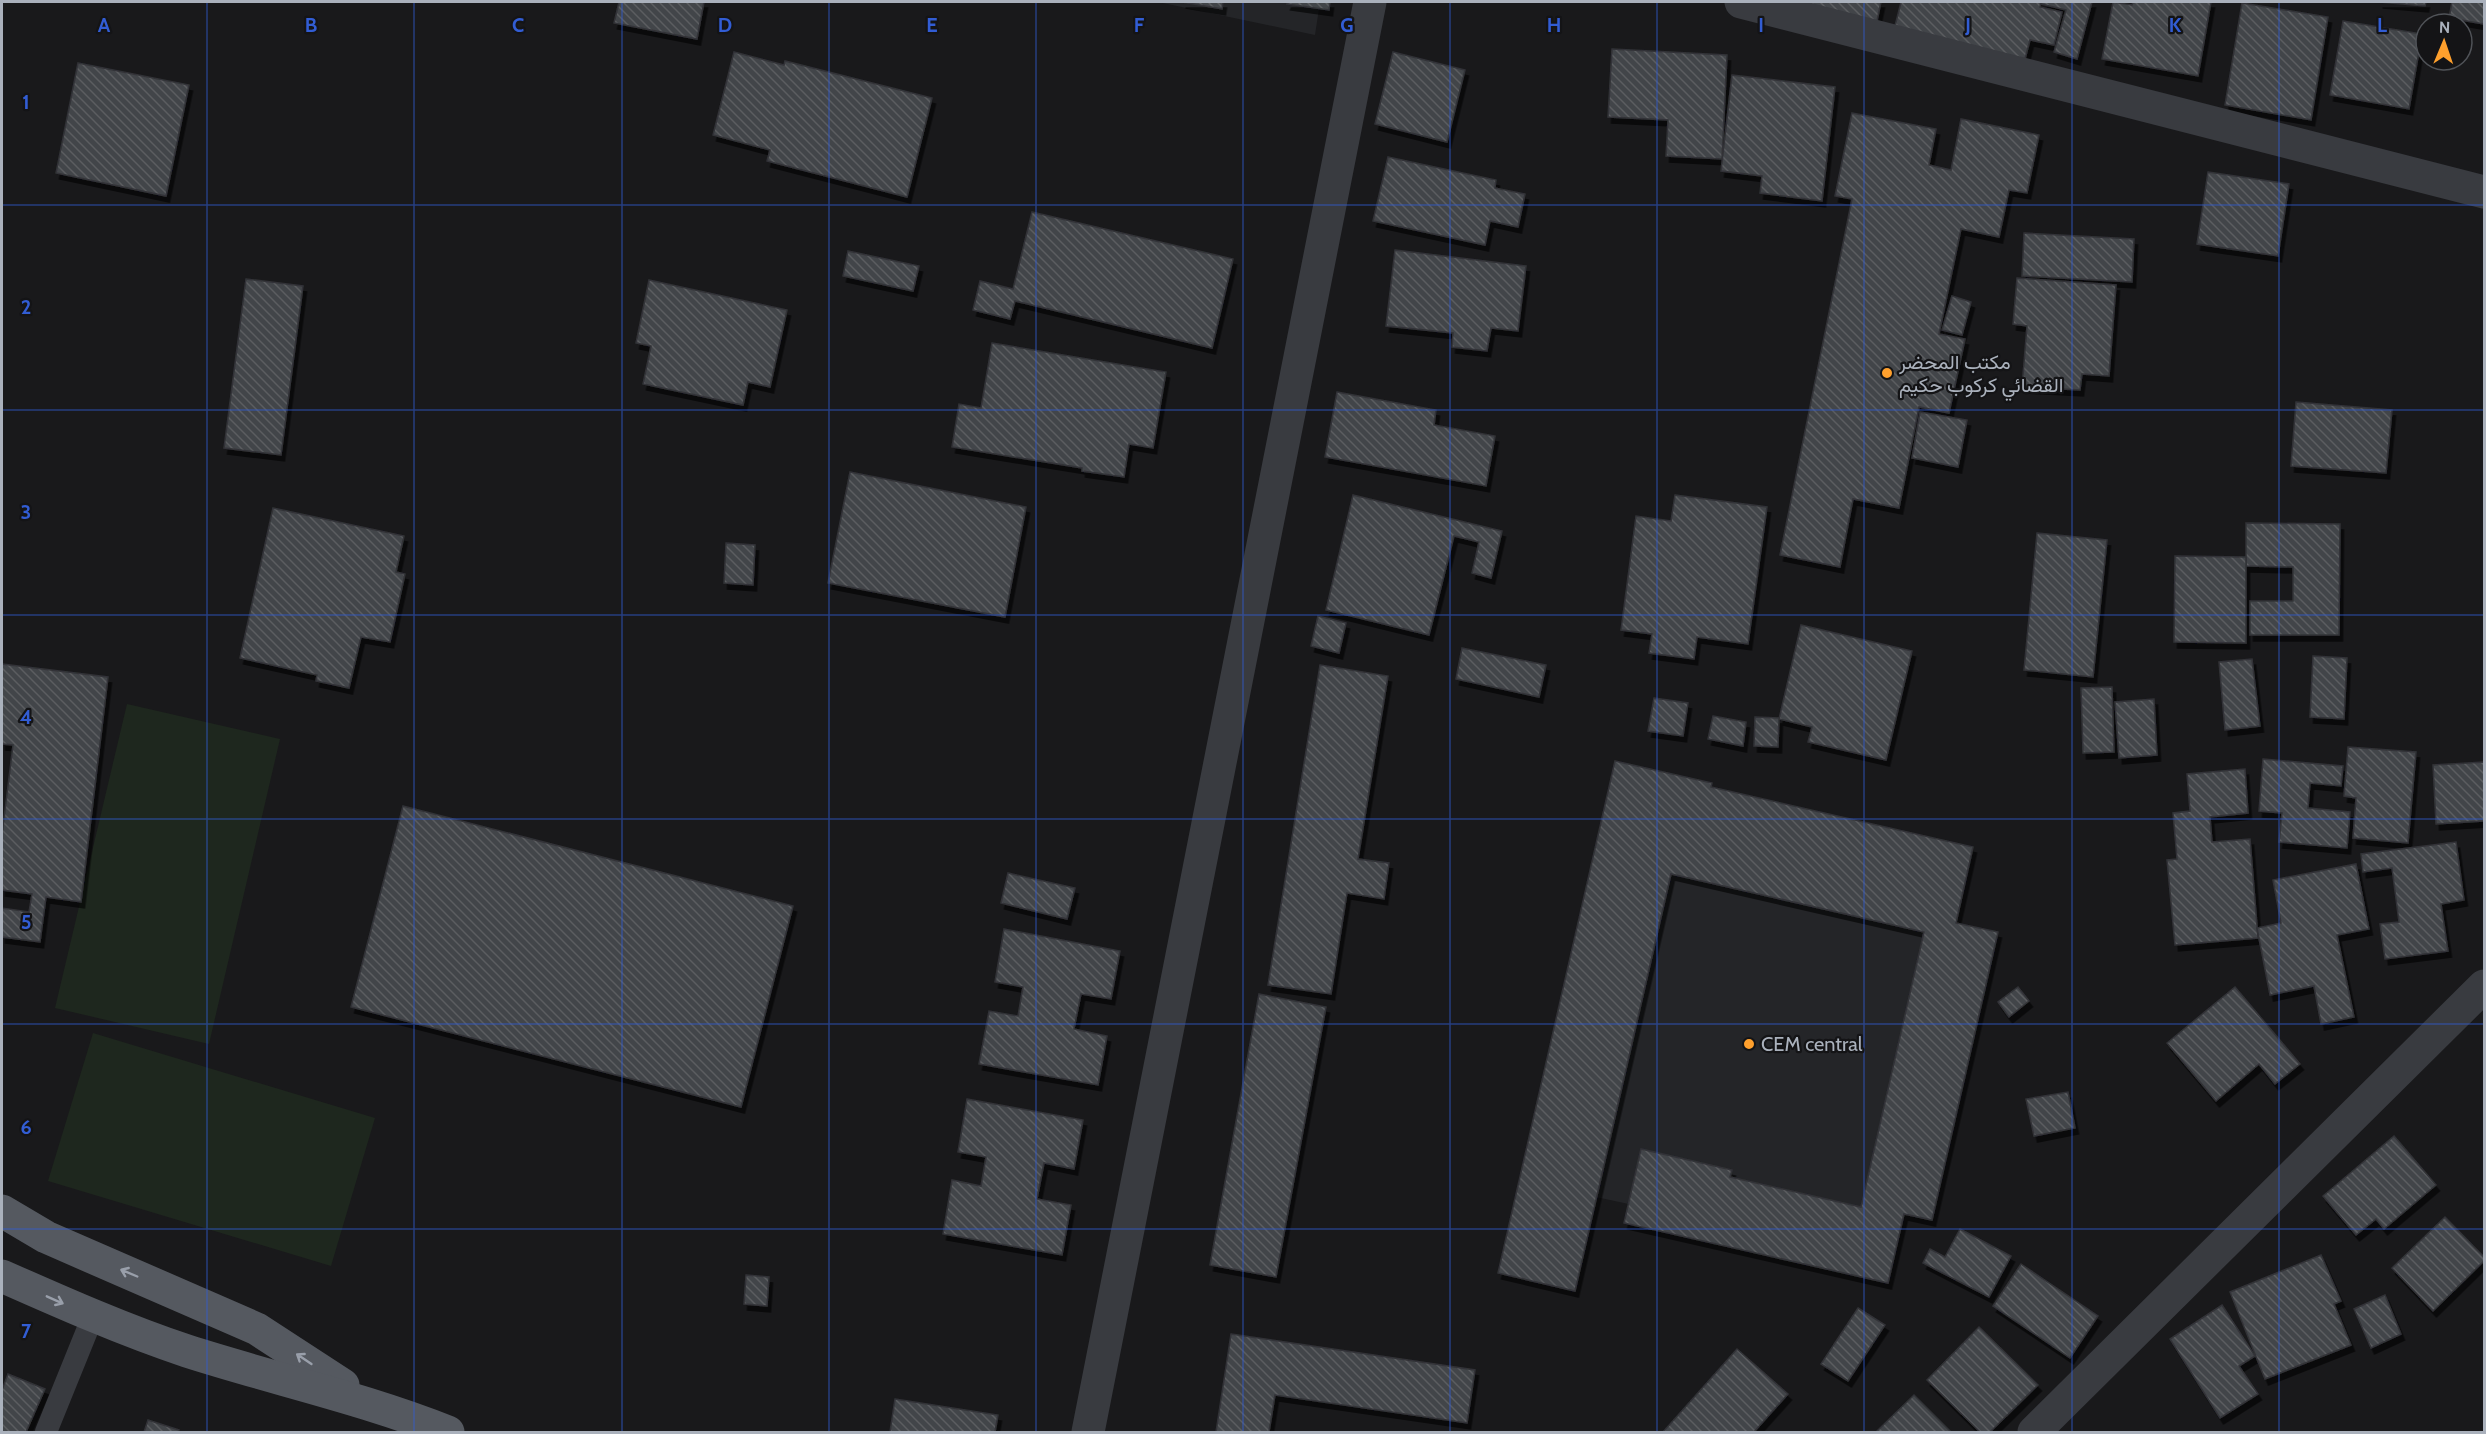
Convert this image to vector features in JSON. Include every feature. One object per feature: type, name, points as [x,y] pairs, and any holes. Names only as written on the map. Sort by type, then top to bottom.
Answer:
[{"type":"main road","points":[[2,1211],[46,1237],[257,1329],[370,1403],[413,1425],[448,1432]]},
{"type":"main road","points":[[2,1276],[93,1316],[187,1351],[370,1403]]},
{"type":"street","points":[[1088,1432],[1370,2]]},
{"type":"street","points":[[1741,2],[2484,192]]},
{"type":"street","points":[[2034,1432],[2484,986]]},
{"type":"lane","points":[[46,1432],[93,1316]]},
{"type":"shaded area","points":[[1158,2],[1320,2],[1315,35]]},
{"type":"shaded area","points":[[127,704],[280,739],[209,1044],[55,1008]]},
{"type":"shaded area","name":"CEM central","points":[[1617,831],[1954,902],[1872,1256],[1549,1187]]},
{"type":"shaded area","points":[[93,1033],[375,1118],[331,1266],[48,1181]]},
{"type":"building","points":[[619,2],[704,2],[697,39],[614,23]]},
{"type":"building","points":[[1182,2],[1223,2],[1222,9]]},
{"type":"building","points":[[1288,2],[1330,2],[1329,10],[1287,4]]},
{"type":"building","points":[[1784,2],[1881,2],[1877,21]]},
{"type":"building","points":[[1901,2],[2041,2],[2040,7],[2062,12],[2054,45],[2030,40],[2024,63],[1893,34]]},
{"type":"building","points":[[2042,2],[2092,2],[2077,59],[2054,52],[2066,10],[2041,4]]},
{"type":"building","points":[[2113,2],[2132,5],[2133,2],[2211,2],[2198,76],[2102,59]]},
{"type":"building","points":[[2379,2],[2426,2],[2425,6]]},
{"type":"building","points":[[2452,2],[2484,2],[2484,24],[2474,22],[2474,12],[2450,12]]},
{"type":"building","points":[[2242,3],[2328,17],[2311,120],[2225,105]]},
{"type":"building","points":[[2343,21],[2414,33],[2415,72],[2409,109],[2330,95]]},
{"type":"building","points":[[1612,49],[1727,55],[1722,159],[1666,156],[1668,120],[1608,117]]},
{"type":"building","points":[[734,52],[784,65],[785,61],[932,98],[907,197],[767,161],[770,150],[713,135]]},
{"type":"building","points":[[1393,52],[1465,70],[1447,142],[1375,124]]},
{"type":"building","points":[[78,63],[189,85],[166,196],[56,173]]},
{"type":"building","points":[[1732,75],[1835,87],[1822,201],[1760,193],[1762,176],[1721,171]]},
{"type":"building","name":"مكتب المحضر القضائي كركوب حكيم","points":[[1852,113],[1936,129],[1929,165],[1951,170],[1961,119],[2039,135],[2027,193],[2009,190],[1999,237],[1961,229],[1939,334],[1965,339],[1949,413],[1919,407],[1899,508],[1853,499],[1840,567],[1780,555],[1852,199],[1835,196]]},
{"type":"building","points":[[1388,157],[1496,180],[1495,188],[1525,194],[1518,227],[1490,221],[1485,245],[1373,221]]},
{"type":"building","points":[[2208,172],[2289,184],[2278,256],[2197,244]]},
{"type":"building","points":[[1032,212],[1233,259],[1212,348],[1015,301],[1010,319],[973,310],[980,281],[1013,289]]},
{"type":"building","points":[[2024,233],[2134,239],[2132,282],[2022,276]]},
{"type":"building","points":[[1395,250],[1526,266],[1518,331],[1491,328],[1487,351],[1452,347],[1453,333],[1386,326]]},
{"type":"building","points":[[848,251],[919,266],[913,291],[843,276]]},
{"type":"building","points":[[2017,278],[2116,285],[2109,376],[2082,374],[2080,390],[2022,387],[2027,326],[2013,324]]},
{"type":"building","points":[[246,279],[303,286],[281,455],[224,448]]},
{"type":"building","points":[[649,280],[787,310],[770,387],[748,382],[743,405],[643,384],[651,346],[636,343]]},
{"type":"building","points":[[1952,296],[1971,302],[1962,335],[1942,330]]},
{"type":"building","points":[[992,343],[1166,372],[1153,448],[1129,444],[1124,477],[952,447],[959,404],[981,408]]},
{"type":"building","points":[[1337,392],[1436,410],[1434,425],[1495,436],[1486,486],[1325,457]]},
{"type":"building","points":[[2296,402],[2392,410],[2386,473],[2291,466]]},
{"type":"building","points":[[1920,412],[1967,420],[1958,467],[1912,458]]},
{"type":"building","points":[[850,472],[1026,507],[1005,617],[828,583]]},
{"type":"building","points":[[1353,495],[1502,531],[1491,578],[1472,573],[1479,542],[1454,536],[1429,635],[1326,610]]},
{"type":"building","points":[[1675,495],[1767,507],[1748,644],[1697,637],[1694,659],[1649,653],[1652,634],[1621,630],[1636,516],[1671,521]]},
{"type":"building","points":[[273,508],[404,536],[396,572],[405,574],[390,642],[361,637],[349,688],[316,681],[317,675],[240,658]]},
{"type":"building","points":[[2246,523],[2340,524],[2339,635],[2250,635],[2250,601],[2293,601],[2293,567],[2246,566]]},
{"type":"building","points":[[2037,533],[2107,540],[2093,677],[2024,670]]},
{"type":"building","points":[[726,543],[755,545],[753,585],[724,583]]},
{"type":"building","points":[[2175,556],[2246,557],[2246,643],[2174,642]]},
{"type":"building","points":[[1318,616],[1346,623],[1339,653],[1311,646]]},
{"type":"building","points":[[1801,625],[1912,651],[1886,760],[1808,742],[1812,727],[1779,719]]},
{"type":"building","points":[[1462,648],[1546,665],[1539,697],[1456,679]]},
{"type":"building","points":[[2313,656],[2347,658],[2344,719],[2310,717]]},
{"type":"building","points":[[2252,659],[2260,726],[2225,730],[2219,662]]},
{"type":"building","points":[[2,664],[108,677],[81,902],[46,897],[40,942],[2,937],[2,908],[29,912],[32,894],[2,890],[2,835],[13,745],[2,744]]},
{"type":"building","points":[[1320,665],[1388,676],[1358,859],[1389,863],[1384,899],[1347,893],[1331,994],[1268,985]]},
{"type":"building","points":[[2112,687],[2114,752],[2083,753],[2081,688]]},
{"type":"building","points":[[1654,698],[1688,703],[1683,736],[1648,731]]},
{"type":"building","points":[[2154,699],[2157,755],[2119,758],[2115,702]]},
{"type":"building","points":[[1713,716],[1746,722],[1743,746],[1708,739]]},
{"type":"building","points":[[1755,717],[1779,718],[1778,747],[1754,746]]},
{"type":"building","points":[[2348,747],[2416,752],[2408,843],[2353,838],[2356,798],[2344,796]]},
{"type":"building","points":[[2263,759],[2343,766],[2341,786],[2310,783],[2308,808],[2350,812],[2347,848],[2279,842],[2282,813],[2259,811]]},
{"type":"building","points":[[1615,761],[1712,783],[1711,787],[1973,847],[1956,923],[1998,932],[1932,1220],[1904,1214],[1888,1283],[1624,1223],[1641,1149],[1732,1170],[1730,1177],[1861,1207],[1924,932],[1671,874],[1575,1291],[1498,1273]]},
{"type":"building","points":[[2484,762],[2484,821],[2436,824],[2433,765]]},
{"type":"building","points":[[2245,769],[2248,813],[2210,817],[2212,842],[2250,839],[2258,938],[2175,945],[2167,860],[2177,859],[2173,813],[2190,811],[2187,774]]},
{"type":"building","points":[[403,806],[793,906],[741,1107],[351,1007]]},
{"type":"building","points":[[2456,842],[2464,900],[2441,904],[2448,951],[2385,959],[2380,924],[2399,922],[2392,868],[2363,872],[2361,854]]},
{"type":"building","points":[[2356,864],[2369,929],[2337,935],[2354,1017],[2321,1024],[2314,986],[2270,995],[2257,928],[2281,923],[2273,880]]},
{"type":"building","points":[[1008,873],[1075,888],[1067,919],[1001,903]]},
{"type":"building","points":[[1004,929],[1120,951],[1111,999],[1081,994],[1074,1029],[1107,1036],[1098,1085],[979,1064],[989,1011],[1018,1016],[1023,987],[995,982]]},
{"type":"building","points":[[2018,987],[2029,1001],[2009,1017],[1998,1002]]},
{"type":"building","points":[[2235,987],[2300,1064],[2275,1084],[2259,1064],[2216,1101],[2167,1043]]},
{"type":"building","points":[[1259,994],[1326,1007],[1276,1277],[1210,1265]]},
{"type":"building","points":[[2068,1092],[2075,1128],[2034,1136],[2026,1099]]},
{"type":"building","points":[[967,1099],[1083,1120],[1074,1169],[1044,1163],[1037,1199],[1071,1205],[1062,1255],[943,1234],[952,1180],[981,1186],[986,1157],[958,1152]]},
{"type":"building","points":[[2394,1136],[2436,1185],[2384,1229],[2376,1219],[2356,1235],[2323,1196]]},
{"type":"building","points":[[2445,1217],[2484,1257],[2484,1261],[2433,1311],[2392,1268]]},
{"type":"building","points":[[1960,1229],[2011,1256],[1989,1297],[1923,1263],[1930,1249],[1945,1257]]},
{"type":"building","points":[[2321,1255],[2341,1301],[2334,1304],[2351,1345],[2265,1379],[2230,1292]]},
{"type":"building","points":[[2021,1264],[2098,1316],[2070,1358],[1993,1306]]},
{"type":"building","points":[[746,1275],[769,1277],[767,1306],[744,1304]]},
{"type":"building","points":[[2385,1295],[2401,1334],[2371,1348],[2354,1309]]},
{"type":"building","points":[[2222,1305],[2255,1356],[2239,1366],[2258,1394],[2220,1418],[2170,1339]]},
{"type":"building","points":[[1858,1308],[1885,1325],[1848,1381],[1821,1364]]},
{"type":"building","points":[[1979,1327],[2038,1385],[1990,1432],[1980,1432],[1927,1380]]},
{"type":"building","points":[[1231,1334],[1475,1370],[1467,1423],[1275,1395],[1269,1432],[1216,1432]]},
{"type":"building","points":[[1737,1349],[1788,1394],[1754,1432],[1663,1432]]},
{"type":"building","points":[[8,1374],[45,1389],[26,1432],[2,1432],[2,1390]]},
{"type":"building","points":[[1914,1395],[1951,1432],[1876,1432]]},
{"type":"building","points":[[895,1399],[998,1415],[995,1432],[890,1432]]},
{"type":"building","points":[[148,1420],[179,1430],[178,1432],[144,1432]]},
{"type":"place","name":"مكتب المحضر القضائي كركوب حكيم","points":[[1887,373]]},
{"type":"place","name":"CEM central","points":[[1749,1044]]}]
